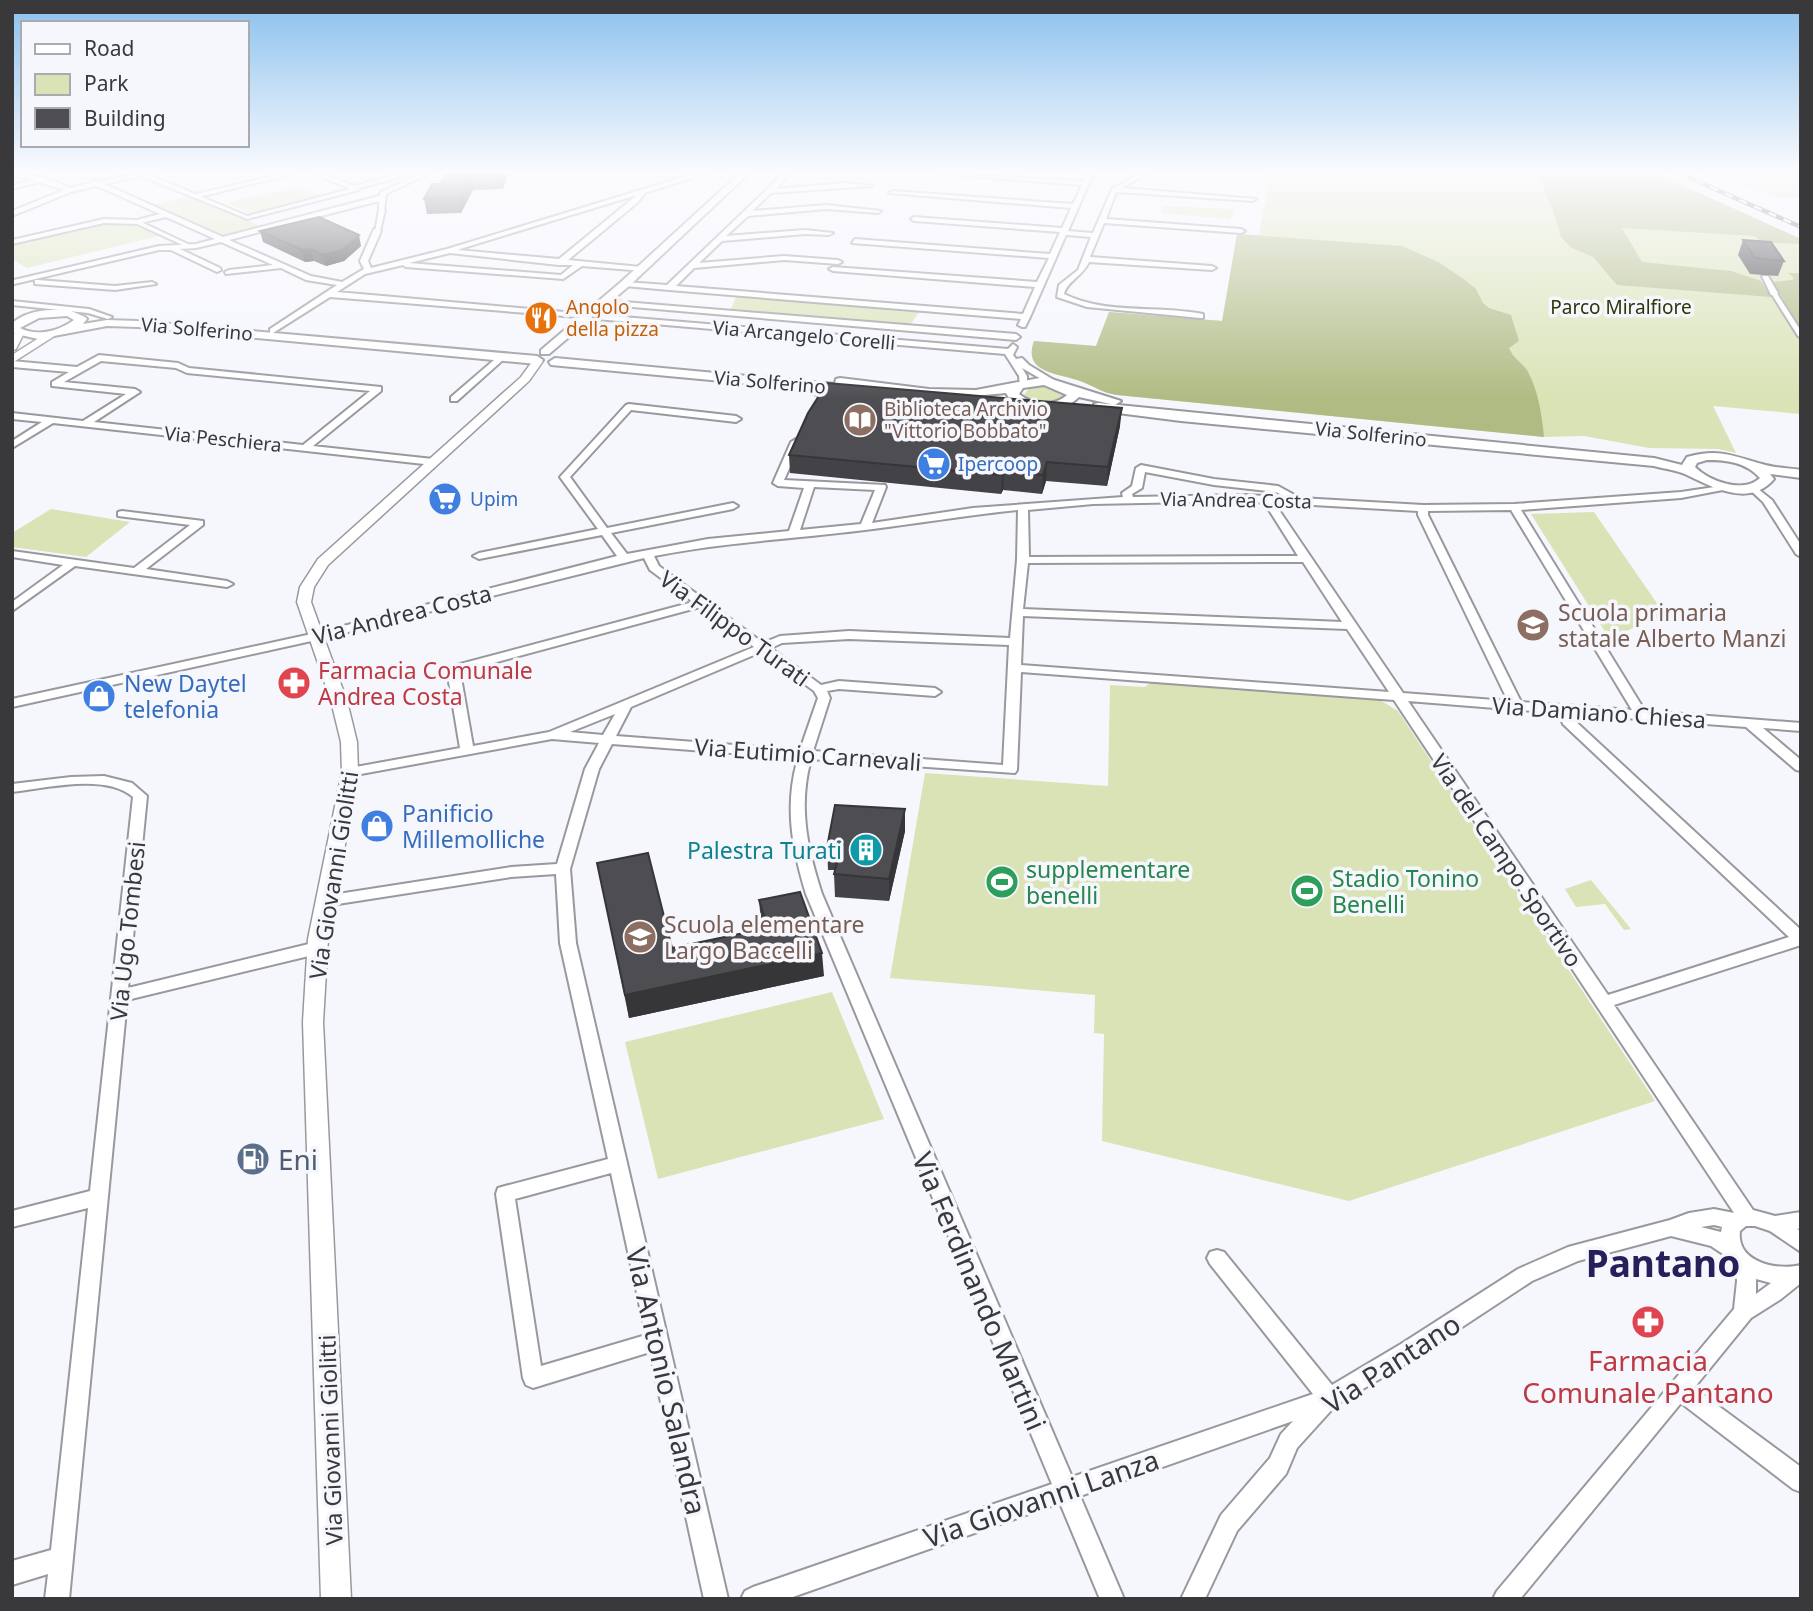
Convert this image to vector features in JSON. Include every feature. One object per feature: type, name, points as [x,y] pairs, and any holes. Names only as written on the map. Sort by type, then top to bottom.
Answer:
[{"type":"main road","points":[[560,358],[593,316],[662,249]]},
{"type":"main road","points":[[541,356],[612,303],[625,284]]},
{"type":"main road","name":"Via Solferino","points":[[12,306],[43,314]]},
{"type":"main road","name":"Via Solferino","points":[[15,327],[25,319],[43,314],[69,313],[541,356],[922,396],[1051,406],[1107,407],[1181,418],[1641,460],[1693,474],[1724,487],[1801,482]]},
{"type":"main road","points":[[60,331],[79,323],[79,316]]},
{"type":"main road","name":"Via Solferino","points":[[15,327],[60,331],[121,323],[501,356],[541,356]]},
{"type":"main road","name":"Via Solferino","points":[[560,358],[964,394],[995,393],[1019,385],[1053,382],[1073,391],[1112,401],[1182,410],[1698,458],[1728,458],[1758,468],[1801,474]]},
{"type":"main road","points":[[1019,385],[1013,391],[1015,398],[1027,404]]},
{"type":"main road","points":[[1051,406],[1068,403],[1072,399],[1073,391]]},
{"type":"main road","points":[[1693,474],[1688,463],[1698,458]]},
{"type":"main road","points":[[1758,468],[1767,479],[1759,486]]},
{"type":"street","points":[[15,282],[160,249]]},
{"type":"street","points":[[174,249],[217,270]]},
{"type":"street","points":[[243,249],[309,278],[343,284]]},
{"type":"street","points":[[368,270],[364,261],[369,249]]},
{"type":"street","points":[[273,331],[368,270],[453,249]]},
{"type":"street","points":[[559,263],[576,249]]},
{"type":"street","points":[[669,288],[710,249]]},
{"type":"street","points":[[957,249],[1053,256]]},
{"type":"street","points":[[1019,385],[1023,376],[1010,359],[1011,351],[1056,249]]},
{"type":"street","points":[[1088,249],[1081,271],[1060,291],[1065,298],[1093,305],[1200,316]]},
{"type":"street","points":[[450,251],[511,259],[641,269]]},
{"type":"street","points":[[691,266],[784,258],[1040,285]]},
{"type":"street","points":[[1084,259],[1212,268]]},
{"type":"street","points":[[394,264],[563,278],[579,264]]},
{"type":"street","points":[[229,272],[281,266]]},
{"type":"street","points":[[32,282],[52,275]]},
{"type":"street","points":[[1765,278],[1801,336]]},
{"type":"street","points":[[15,282],[115,288],[152,284]]},
{"type":"street","points":[[625,284],[1026,317]]},
{"type":"street","name":"Via Arcangelo Corelli","points":[[328,294],[1011,351]]},
{"type":"street","points":[[612,303],[1016,337]]},
{"type":"street","name":"Via Solferino","points":[[12,306],[89,311],[107,317]]},
{"type":"street","points":[[12,347],[15,327]]},
{"type":"street","points":[[12,362],[60,331]]},
{"type":"street","points":[[1011,351],[1026,367],[1053,382]]},
{"type":"street","points":[[454,399],[501,356]]},
{"type":"street","name":"Via Giovanni Giolitti","points":[[525,379],[541,356]]},
{"type":"street","points":[[85,424],[135,392],[55,384],[99,358],[178,366],[187,370],[378,389],[305,448]]},
{"type":"street","name":"Via Giovanni Giolitti","points":[[336,1599],[313,1022],[317,948],[350,772],[345,723],[304,602],[307,587],[323,562],[525,379],[560,358]]},
{"type":"street","points":[[12,362],[79,370]]},
{"type":"street","points":[[742,379],[761,384],[808,388],[819,400],[842,391],[922,396]]},
{"type":"street","points":[[624,558],[565,477],[629,407],[736,419]]},
{"type":"street","name":"Via Peschiera","points":[[12,416],[433,462]]},
{"type":"street","points":[[12,445],[52,420]]},
{"type":"street","points":[[802,430],[778,483],[881,487],[865,527]]},
{"type":"street","points":[[1129,500],[1127,493],[1137,488],[1141,468],[1175,476],[1286,491],[1297,500]]},
{"type":"street","points":[[1681,495],[1698,484],[1693,474]]},
{"type":"street","points":[[793,535],[809,487],[804,484]]},
{"type":"street","points":[[1238,484],[1250,492],[1242,498]]},
{"type":"street","points":[[1759,486],[1801,554]]},
{"type":"street","name":"Via Andrea Costa","points":[[12,703],[316,636],[624,558],[708,542],[865,527],[973,511],[1129,500],[1242,498],[1423,508],[1514,507],[1681,495],[1724,487]]},
{"type":"street","name":"Via del Campo Sportivo","points":[[1272,499],[1274,510],[1603,1003],[1742,1220]]},
{"type":"street","points":[[479,556],[733,506]]},
{"type":"street","points":[[1015,668],[1017,612],[1023,560],[1023,507]]},
{"type":"street","points":[[1514,507],[1641,715]]},
{"type":"street","points":[[1423,508],[1423,515],[1517,706]]},
{"type":"street","points":[[122,514],[199,523],[137,571]]},
{"type":"street","name":"Via Filippo Turati","points":[[647,553],[654,568],[819,689],[824,698],[797,796],[797,816],[802,855],[849,983]]},
{"type":"street","points":[[12,554],[227,583]]},
{"type":"street","points":[[1023,560],[1306,559]]},
{"type":"street","points":[[12,608],[74,562]]},
{"type":"street","points":[[467,752],[453,670],[701,603]]},
{"type":"street","points":[[1017,612],[1350,626]]},
{"type":"street","points":[[350,772],[552,736],[780,640],[849,635],[1016,642]]},
{"type":"street","name":"Via Damiano Chiesa","points":[[1015,668],[1801,727]]},
{"type":"street","name":"Via Eutimio Carnevali","points":[[552,736],[1010,769],[1015,668]]},
{"type":"street","points":[[819,689],[839,685],[935,692]]},
{"type":"street","name":"Via Antonio Salandra","points":[[625,705],[606,739],[583,796],[563,869],[568,943],[716,1599]]},
{"type":"street","points":[[1565,710],[1568,721],[1801,939],[1603,1003]]},
{"type":"street","points":[[1749,723],[1801,767]]},
{"type":"street","name":"Via Ugo Tombesi","points":[[12,788],[101,781],[125,784],[140,796],[57,1599]]},
{"type":"street","points":[[325,901],[511,872],[563,869]]},
{"type":"street","points":[[120,996],[317,948]]},
{"type":"street","name":"Via Ferdinando Martini","points":[[849,983],[1112,1599]]},
{"type":"street","points":[[617,1164],[505,1194],[533,1378],[657,1340]]},
{"type":"street","points":[[12,1219],[99,1197]]},
{"type":"street","name":"Via Pantano","points":[[1193,1599],[1229,1523],[1278,1466],[1289,1441],[1329,1398],[1408,1352],[1525,1275],[1575,1253],[1672,1228],[1689,1221],[1714,1217],[1776,1224]]},
{"type":"street","points":[[1742,1220],[1731,1229],[1730,1239],[1747,1281],[1744,1312]]},
{"type":"street","points":[[1776,1224],[1801,1220]]},
{"type":"street","points":[[1776,1224],[1801,1244]]},
{"type":"street","name":"Via Pantano","points":[[1672,1228],[1716,1239],[1759,1272],[1775,1278],[1796,1276]]},
{"type":"street","points":[[1217,1258],[1329,1398]]},
{"type":"street","points":[[1506,1599],[1744,1312],[1796,1276]]},
{"type":"street","points":[[1679,1389],[1801,1481]]},
{"type":"street","name":"Via Giovanni Lanza","points":[[753,1599],[1329,1398]]},
{"type":"street","points":[[12,1573],[62,1558]]},
{"type":"green space","points":[[12,249],[105,249],[27,268],[12,259]]},
{"type":"green space","points":[[1234,249],[1409,249],[1440,263],[1465,280],[1476,289],[1483,303],[1489,308],[1511,315],[1519,341],[1509,348],[1527,370],[1534,385],[1544,437],[1117,395],[1044,370],[1033,360],[1034,341],[1096,346],[1109,312],[1222,321]]},
{"type":"green space","name":"Parco Miralfiore","points":[[1235,249],[1801,249],[1801,414],[1713,406],[1736,453],[1718,449],[1649,448],[1584,436],[1544,437],[1117,395],[1045,370],[1033,360],[1034,341],[1096,346],[1109,312],[1223,321]]},
{"type":"green space","points":[[1575,249],[1634,249],[1642,262],[1731,271],[1761,281],[1771,297],[1617,285],[1593,257]]},
{"type":"green space","points":[[1788,273],[1801,273],[1801,329],[1773,282],[1792,280],[1794,278]]},
{"type":"green space","points":[[737,295],[921,310],[909,326],[730,311]]},
{"type":"green space","points":[[1049,386],[1066,394],[1065,397],[1044,402],[1024,395],[1030,387]]},
{"type":"green space","points":[[51,509],[130,522],[86,557],[12,547],[12,533]]},
{"type":"green space","points":[[1594,512],[1665,615],[1609,638],[1531,514]]},
{"type":"green space","name":"Stadio Tonino Benelli","points":[[1150,683],[1380,700],[1398,711],[1655,1101],[1349,1201],[1102,1141],[1104,1034],[1094,1033],[1095,995],[890,978],[925,773],[1108,786],[1110,685],[1145,687]]},
{"type":"green space","points":[[1591,880],[1631,929],[1624,930],[1605,904],[1576,907],[1565,889]]},
{"type":"green space","points":[[832,992],[884,1119],[658,1179],[625,1042]]},
{"type":"building","points":[[311,249],[343,249],[342,250],[323,255]]},
{"type":"building","points":[[1749,249],[1776,249],[1784,261],[1755,258]]},
{"type":"building","points":[[827,383],[1122,408],[1108,467],[1047,462],[1043,475],[1004,471],[1002,475],[789,455],[808,413]]},
{"type":"building","name":"Palestra Turati","points":[[835,805],[905,809],[889,879],[834,874],[841,848],[827,847]]},
{"type":"building","name":"Scuola elementare Largo Baccelli","points":[[648,853],[672,948],[768,928],[759,900],[800,892],[822,953],[625,995],[597,863]]},
{"type":"place","name":"Angolo della pizza","points":[[541,318]]},
{"type":"place","name":"Biblioteca Archivio \"Vittorio Bobbato\"","points":[[860,420]]},
{"type":"place","name":"Ipercoop","points":[[934,464]]},
{"type":"place","name":"Upim","points":[[445,499]]},
{"type":"place","name":"Scuola primaria statale Alberto Manzi","points":[[1533,625]]},
{"type":"place","name":"Farmacia Comunale Andrea Costa","points":[[294,683]]},
{"type":"place","name":"New Daytel telefonia","points":[[99,696]]},
{"type":"place","name":"Panificio Millemolliche","points":[[377,826]]},
{"type":"place","name":"Palestra Turati","points":[[866,850]]},
{"type":"place","name":"supplementare benelli","points":[[1002,882]]},
{"type":"place","name":"Stadio Tonino Benelli","points":[[1307,891]]},
{"type":"place","name":"Scuola elementare Largo Baccelli","points":[[640,937]]},
{"type":"place","name":"Eni","points":[[253,1159]]},
{"type":"place","name":"Farmacia Comunale Pantano","points":[[1648,1322]]},
{"type":"district","name":"Pantano","points":[[1663,1262]]}]
